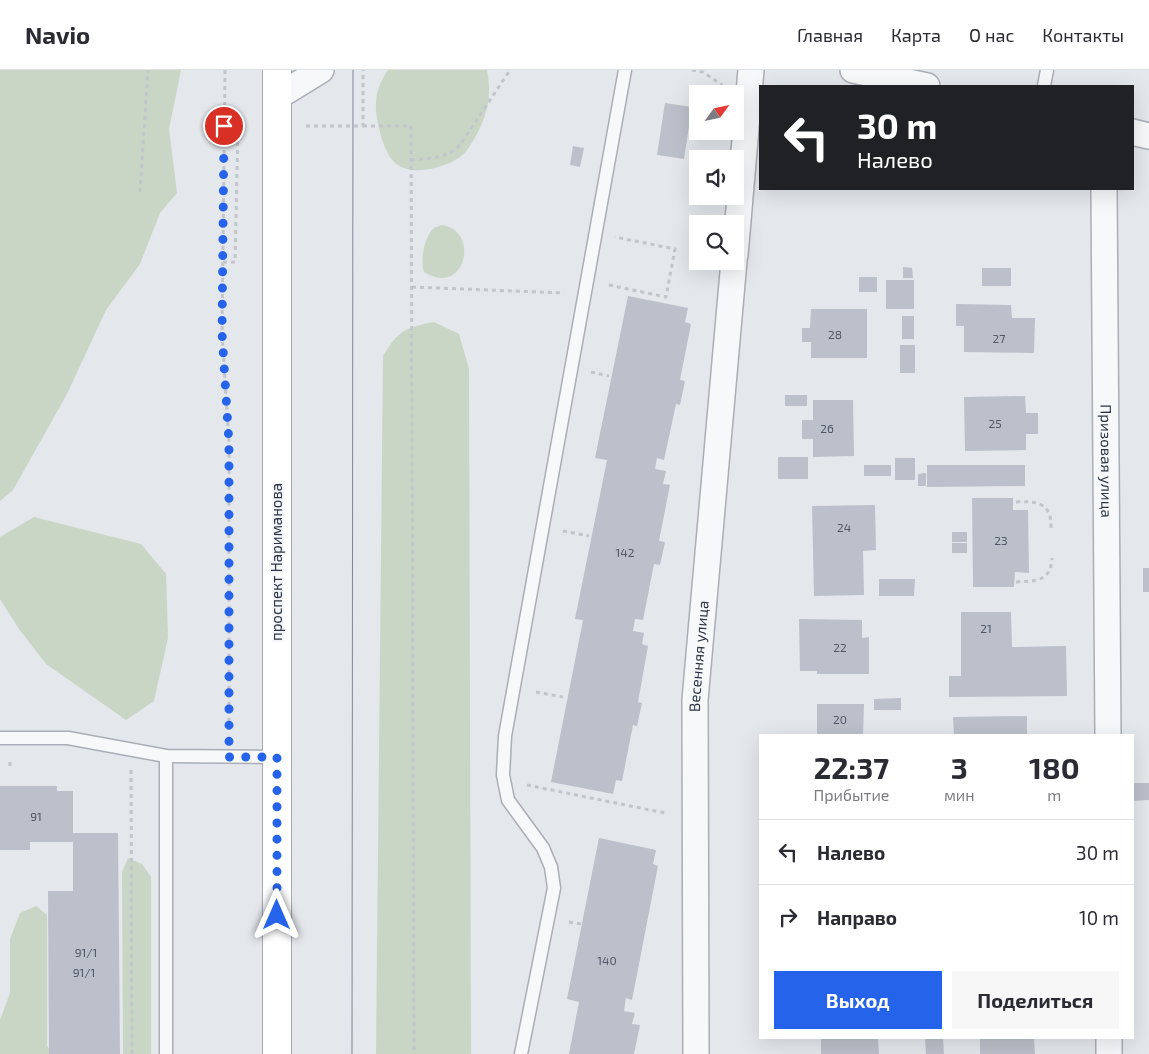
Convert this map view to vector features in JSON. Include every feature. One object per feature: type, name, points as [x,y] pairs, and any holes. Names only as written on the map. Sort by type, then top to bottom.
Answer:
[{"type":"main road","name":"проспект Нариманова","points":[[277,70],[277,1054]]},
{"type":"street","points":[[277,97],[321,70]]},
{"type":"street","points":[[738,215],[751,70]]},
{"type":"street","points":[[861,71],[923,85]]},
{"type":"street","points":[[1134,132],[1149,136]]},
{"type":"street","name":"Призовая улица","points":[[1104,190],[1108,734]]},
{"type":"street","name":"Весенняя улица","points":[[696,1054],[695,700],[733,270]]},
{"type":"street","points":[[1109,1039],[1109,1054]]},
{"type":"lane","points":[[521,1054],[554,888],[551,868],[543,848],[508,800],[503,775],[503,756],[625,70]]},
{"type":"lane","points":[[1044,85],[1047,70]]},
{"type":"lane","points":[[0,738],[68,738],[166,756],[277,757]]},
{"type":"lane","points":[[166,756],[166,1054]]},
{"type":"path","points":[[140,192],[148,70]]},
{"type":"path","points":[[225,70],[222,333],[229,443],[229,757]]},
{"type":"path","points":[[363,126],[364,70]]},
{"type":"path","points":[[411,160],[442,156],[453,152],[460,145],[510,70]]},
{"type":"path","points":[[692,70],[703,72],[722,85]]},
{"type":"path","points":[[223,262],[236,262],[238,126],[224,126]]},
{"type":"path","points":[[305,126],[411,126],[414,1054]]},
{"type":"path","points":[[600,283],[666,297],[676,249],[611,236]]},
{"type":"path","points":[[412,287],[585,294]]},
{"type":"path","points":[[583,371],[609,376]]},
{"type":"path","points":[[1016,502],[1035,501],[1046,508],[1051,517],[1050,528]]},
{"type":"path","points":[[555,530],[590,536]]},
{"type":"path","points":[[1016,582],[1036,581],[1041,578],[1050,571],[1052,558]]},
{"type":"path","points":[[535,691],[563,697]]},
{"type":"path","points":[[131,750],[132,1054]]},
{"type":"path","points":[[526,785],[664,813]]},
{"type":"green space","points":[[0,70],[181,70],[169,129],[177,193],[160,213],[140,264],[106,310],[67,394],[13,490],[0,501]]},
{"type":"green space","points":[[388,70],[487,70],[489,97],[486,113],[476,137],[461,156],[442,166],[425,170],[405,169],[391,159],[382,140],[376,105],[380,85]]},
{"type":"green space","points":[[442,225],[454,230],[461,238],[464,249],[463,260],[458,270],[450,276],[438,278],[424,272],[423,255],[425,243],[431,232],[434,228]]},
{"type":"green space","points":[[434,322],[459,334],[469,369],[471,1054],[376,1054],[383,356],[398,335],[416,326]]},
{"type":"green space","points":[[34,517],[141,544],[166,574],[168,638],[154,701],[126,720],[46,664],[19,629],[0,599],[0,537]]},
{"type":"green space","points":[[128,858],[142,864],[151,877],[151,1054],[123,1054],[122,872]]},
{"type":"green space","points":[[36,906],[47,915],[47,1046],[56,1054],[0,1054],[0,1020],[10,993],[10,939],[20,913]]},
{"type":"building","points":[[665,103],[689,107],[689,126],[684,159],[657,155]]},
{"type":"building","points":[[573,146],[584,148],[580,167],[570,165]]},
{"type":"building","points":[[903,267],[912,268],[913,278],[903,278]]},
{"type":"building","points":[[982,268],[1011,268],[1011,286],[982,286]]},
{"type":"building","points":[[859,277],[877,277],[877,292],[859,292]]},
{"type":"building","points":[[886,280],[914,280],[914,309],[886,309]]},
{"type":"building","points":[[628,296],[688,308],[685,322],[691,324],[680,380],[685,381],[680,405],[676,404],[664,460],[657,458],[655,469],[666,471],[663,484],[670,485],[659,541],[665,542],[660,565],[654,564],[643,620],[635,619],[633,631],[644,633],[642,644],[648,646],[638,702],[642,703],[637,726],[633,725],[622,781],[616,780],[613,794],[551,782],[583,620],[575,619],[607,460],[595,458]]},
{"type":"building","points":[[956,304],[1011,305],[1012,318],[1035,318],[1034,353],[964,352],[964,326],[956,326]]},
{"type":"building","points":[[811,309],[867,309],[867,358],[811,358],[811,342],[802,342],[802,328],[810,328]]},
{"type":"building","points":[[902,316],[914,316],[914,339],[902,339]]},
{"type":"building","points":[[900,345],[915,345],[915,373],[900,373]]},
{"type":"building","points":[[785,395],[807,395],[807,406],[785,406]]},
{"type":"building","points":[[1025,396],[1026,413],[1038,413],[1038,434],[1026,434],[1026,450],[965,451],[964,397]]},
{"type":"building","points":[[813,400],[853,400],[854,456],[813,457],[813,439],[802,439],[802,420],[813,420]]},
{"type":"building","points":[[778,457],[808,457],[808,479],[778,479]]},
{"type":"building","points":[[895,458],[915,458],[915,480],[895,480]]},
{"type":"building","points":[[864,465],[891,465],[891,476],[864,476]]},
{"type":"building","points":[[927,465],[1025,465],[1025,486],[927,487]]},
{"type":"building","points":[[926,473],[926,486],[918,486],[918,474]]},
{"type":"building","points":[[972,498],[1013,498],[1013,510],[1028,510],[1029,573],[1015,572],[1014,587],[973,587]]},
{"type":"building","points":[[875,505],[876,550],[863,551],[864,595],[814,596],[812,506]]},
{"type":"building","points":[[952,532],[967,532],[967,542],[952,542]]},
{"type":"building","points":[[952,543],[967,543],[967,553],[952,553]]},
{"type":"building","points":[[1143,568],[1149,568],[1149,592],[1143,592]]},
{"type":"building","points":[[879,579],[915,579],[914,596],[879,596]]},
{"type":"building","points":[[961,612],[1011,612],[1012,647],[1066,646],[1067,696],[949,697],[949,676],[961,676]]},
{"type":"building","points":[[799,619],[862,620],[862,638],[869,637],[869,674],[817,674],[817,671],[800,671]]},
{"type":"building","points":[[901,698],[901,710],[874,710],[874,699]]},
{"type":"building","points":[[817,704],[864,704],[863,734],[817,734]]},
{"type":"building","points":[[1027,716],[1027,734],[954,734],[953,717]]},
{"type":"building","points":[[1134,783],[1149,783],[1149,800],[1134,801]]},
{"type":"building","points":[[0,786],[57,786],[57,791],[73,791],[73,833],[118,833],[120,1054],[49,1054],[48,891],[73,891],[73,842],[30,842],[30,850],[0,850]]},
{"type":"building","points":[[599,838],[656,850],[653,864],[658,866],[632,1000],[626,998],[624,1011],[635,1013],[632,1024],[640,1025],[634,1054],[569,1054],[579,1002],[567,999]]},
{"type":"building","points":[[821,1039],[878,1039],[879,1054],[821,1054]]},
{"type":"building","points":[[925,1039],[943,1039],[944,1054],[926,1054]]},
{"type":"building","points":[[980,1039],[1034,1039],[1035,1054],[980,1054]]},
{"type":"tram line","points":[[352,1054],[353,70]]},
{"type":"route","points":[[224,126],[222,333],[229,443],[229,757],[277,757],[277,915]]}]
